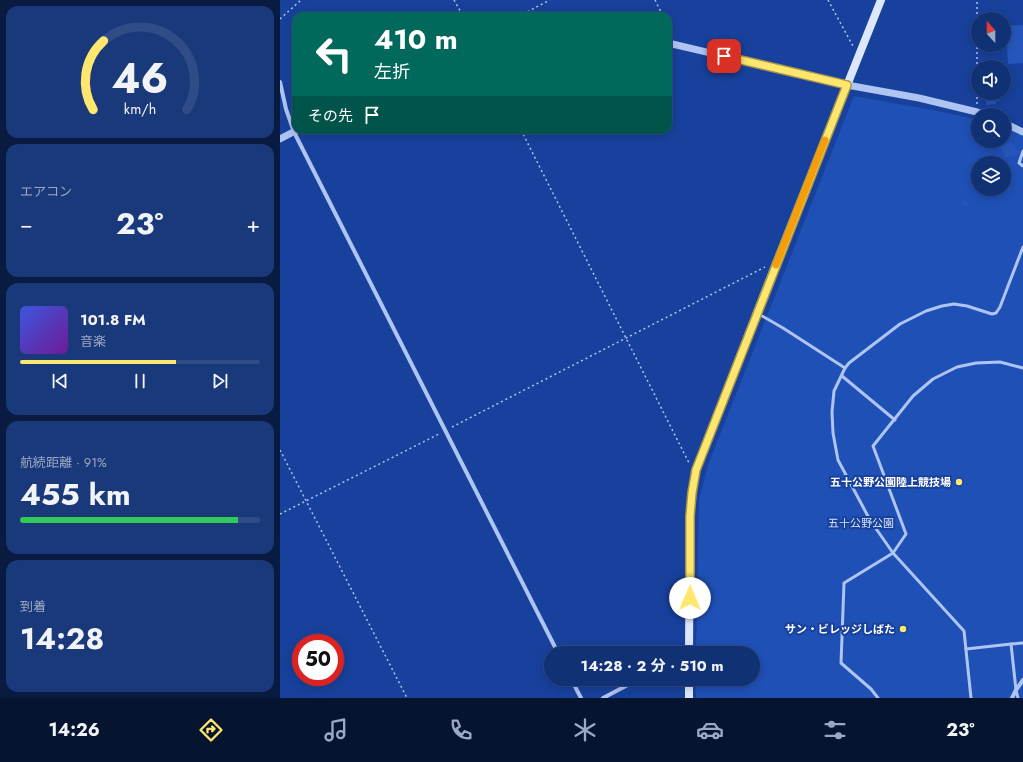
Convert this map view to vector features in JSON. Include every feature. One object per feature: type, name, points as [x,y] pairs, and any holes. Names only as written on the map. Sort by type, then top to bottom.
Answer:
[{"type":"main road","points":[[689,646],[690,516],[696,470],[775,266],[881,0]]},
{"type":"main road","points":[[689,686],[689,698]]},
{"type":"street","points":[[672,44],[847,85],[919,98],[971,111]]},
{"type":"street","points":[[280,82],[286,108],[292,123]]},
{"type":"street","points":[[1011,126],[1023,132]]},
{"type":"street","points":[[280,139],[292,133]]},
{"type":"street","points":[[296,134],[554,646]]},
{"type":"street","points":[[1012,698],[1023,680]]},
{"type":"street","points":[[575,686],[581,698]]},
{"type":"street","points":[[603,698],[626,686]]},
{"type":"lane","points":[[1023,151],[1019,163],[1023,166]]},
{"type":"lane","points":[[971,698],[964,631],[892,553],[870,520],[838,460],[833,433],[832,412],[834,391],[849,363],[900,324],[926,311],[954,304],[967,306],[992,314],[996,313],[1000,307],[1023,247]]},
{"type":"lane","points":[[757,313],[845,368]]},
{"type":"lane","points":[[878,698],[871,689],[841,663],[844,582],[892,553],[906,534],[873,446],[914,396],[933,379],[957,367],[976,363],[1000,362],[1023,368]]},
{"type":"lane","points":[[842,376],[895,420]]},
{"type":"lane","points":[[966,650],[1023,643]]},
{"type":"lane","points":[[1011,644],[1018,698]]},
{"type":"path","points":[[280,19],[301,0]]},
{"type":"path","points":[[454,0],[461,12]]},
{"type":"path","points":[[527,12],[550,0]]},
{"type":"path","points":[[654,0],[661,12]]},
{"type":"path","points":[[828,0],[852,46],[859,54]]},
{"type":"path","points":[[977,0],[977,108]]},
{"type":"path","points":[[523,134],[688,461],[696,470]]},
{"type":"path","points":[[280,514],[764,268],[775,266]]},
{"type":"path","points":[[280,450],[407,698]]},
{"type":"green space","name":"五十公野公園","points":[[854,96],[971,118],[971,148],[1011,148],[1011,128],[1023,131],[1023,698],[696,698],[696,686],[760,686],[760,646],[696,646],[699,500],[708,465]]},
{"type":"building","points":[[1023,25],[1023,63],[1011,64],[1011,60],[1008,60],[1007,52],[1011,52],[1011,26]]},
{"type":"building","points":[[986,100],[999,100],[996,101],[996,104],[986,105]]},
{"type":"building","points":[[1011,142],[1019,152],[1015,157],[1012,155],[1004,156],[1002,148],[1011,148]]},
{"type":"building","points":[[963,200],[969,202],[967,207],[961,204]]},
{"type":"slow traffic","points":[[776,265],[825,140]]},
{"type":"place","name":"五十公野公園陸上競技場","points":[[959,482]]},
{"type":"place","name":"サン・ビレッジしばた","points":[[903,629]]},
{"type":"route","points":[[690,598],[690,516],[696,470],[847,85],[724,56]]}]
